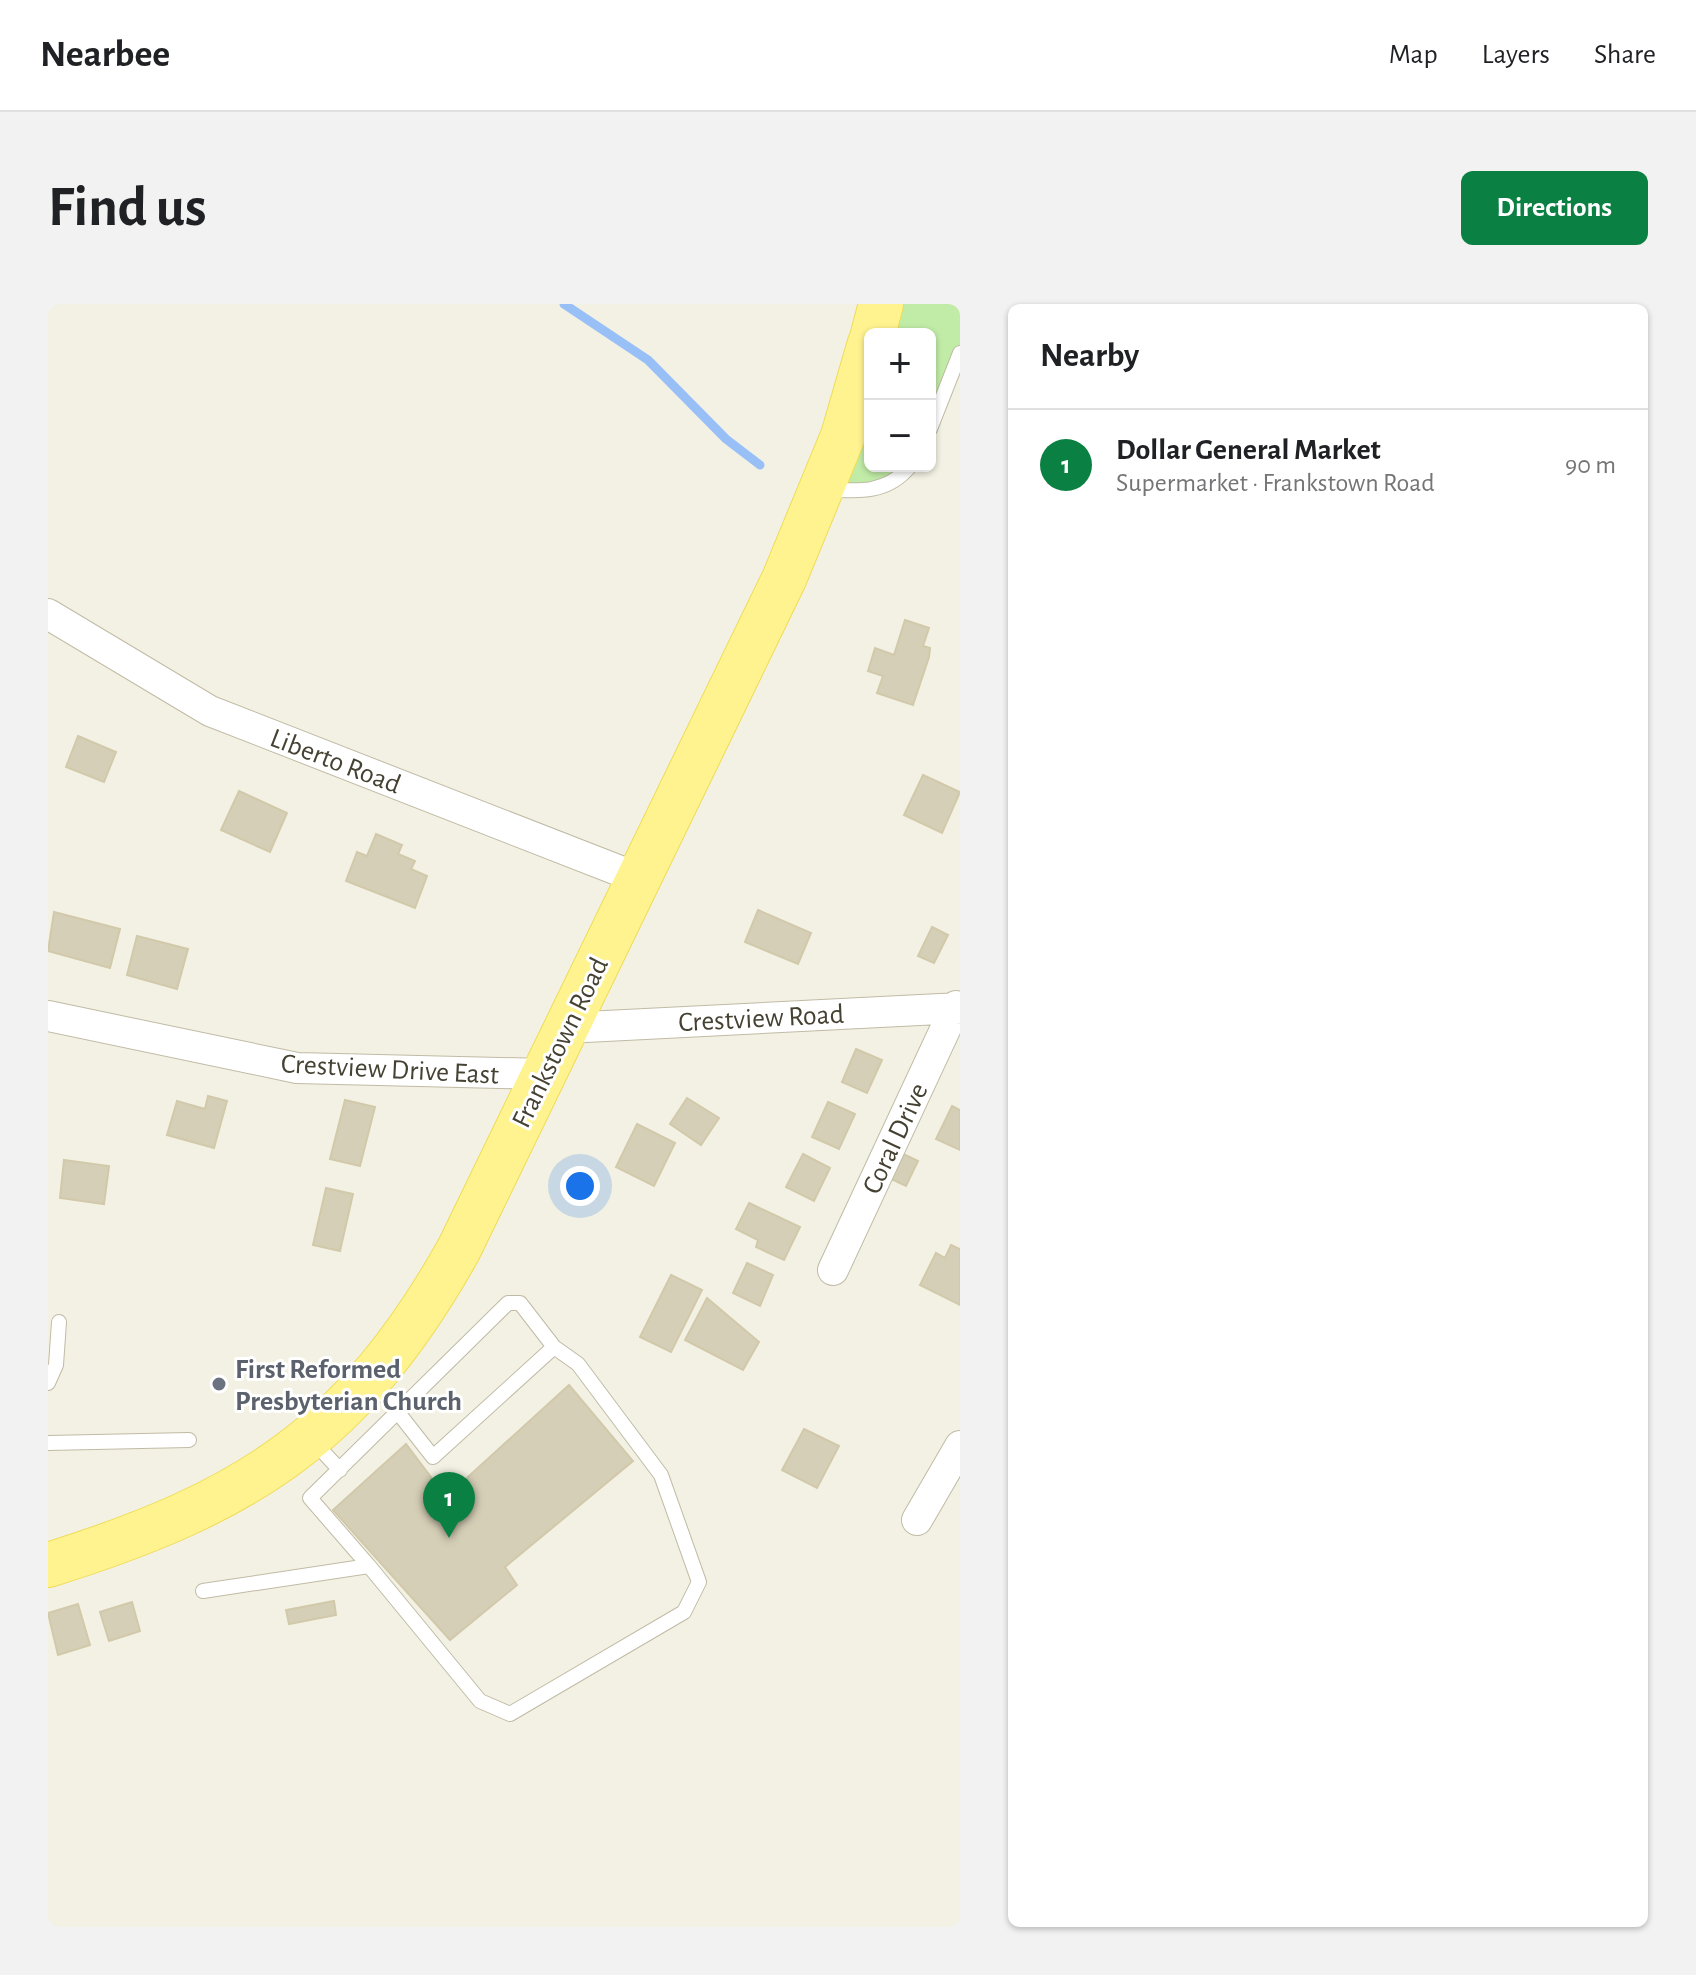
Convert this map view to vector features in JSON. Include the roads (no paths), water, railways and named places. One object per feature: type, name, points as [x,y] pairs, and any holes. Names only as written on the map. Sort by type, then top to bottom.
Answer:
[{"type":"main road","points":[[875,328],[881,304]]},
{"type":"main road","name":"Frankstown Road","points":[[48,1565],[120,1543],[214,1502],[267,1473],[311,1439],[371,1378],[427,1307],[545,1074],[784,579],[843,436],[864,364]]},
{"type":"street","name":"Liberto Road","points":[[48,614],[210,711],[638,878]]},
{"type":"street","name":"Crestview Road","points":[[566,1028],[959,1006]]},
{"type":"street","name":"Coral Drive","points":[[833,1270],[959,1006]]},
{"type":"street","name":"Crestview Drive East","points":[[48,1016],[297,1068],[545,1074]]},
{"type":"street","points":[[917,1520],[960,1446]]},
{"type":"lane","points":[[936,414],[960,353]]},
{"type":"lane","points":[[823,488],[859,492],[878,489],[905,472]]},
{"type":"lane","points":[[508,1303],[520,1303],[554,1347],[578,1364],[661,1475],[699,1582],[684,1612],[510,1714],[480,1701],[310,1498],[400,1413],[508,1303]]},
{"type":"lane","points":[[48,1383],[56,1365],[59,1322]]},
{"type":"lane","points":[[371,1378],[433,1457],[554,1347]]},
{"type":"lane","points":[[311,1439],[340,1470]]},
{"type":"lane","points":[[48,1443],[189,1440]]},
{"type":"lane","points":[[203,1591],[369,1566]]},
{"type":"waterway","points":[[564,304],[648,360],[726,439],[760,465]]},
{"type":"place","name":"First Reformed Presbyterian Church","points":[[219,1384]]},
{"type":"place","name":"Dollar General Market","points":[[449,1538]]}]
